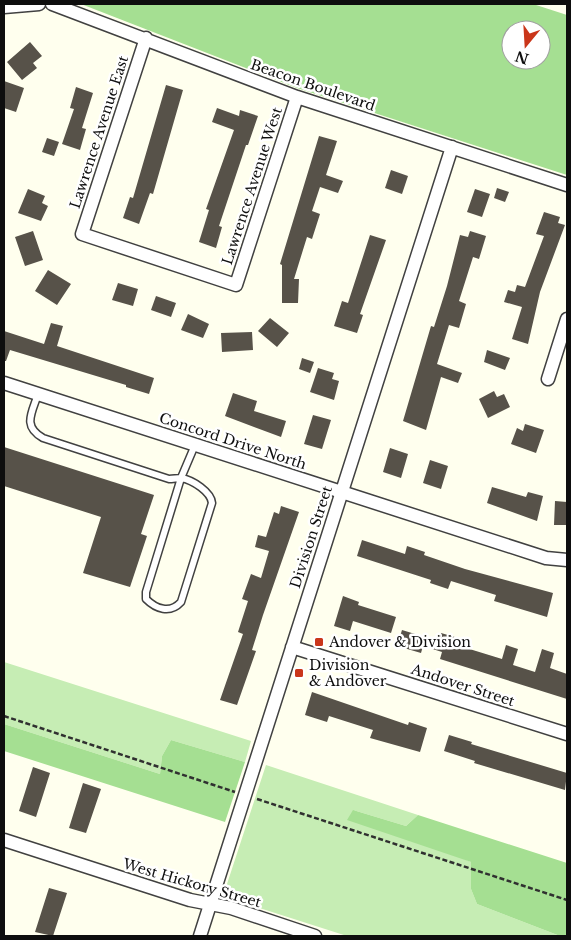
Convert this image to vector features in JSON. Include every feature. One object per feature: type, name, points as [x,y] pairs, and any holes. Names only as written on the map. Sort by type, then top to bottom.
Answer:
[{"type":"street","points":[[4,7],[39,4]]},
{"type":"street","name":"Beacon Boulevard","points":[[52,4],[146,38],[297,97],[567,185]]},
{"type":"street","name":"Lawrence Avenue East","points":[[146,38],[82,234],[236,285]]},
{"type":"street","name":"Lawrence Avenue West","points":[[236,285],[297,97]]},
{"type":"street","name":"Division Street","points":[[200,936],[452,147]]},
{"type":"street","points":[[548,379],[567,319]]},
{"type":"street","name":"Concord Drive North","points":[[4,383],[546,558],[567,560]]},
{"type":"street","name":"Andover Street","points":[[292,647],[567,734]]},
{"type":"street","name":"West Hickory Street","points":[[4,840],[190,900],[231,908],[315,936]]},
{"type":"lane","points":[[38,394],[30,419],[30,426],[33,432],[44,438],[169,478],[182,478],[206,490],[211,496],[212,503],[181,602],[175,608],[167,610],[152,605],[146,599],[146,592],[182,478],[195,445]]},
{"type":"path","points":[[4,716],[238,792]]},
{"type":"path","points":[[255,798],[567,900]]},
{"type":"green space","points":[[81,4],[533,4],[567,15],[567,175],[297,88]]},
{"type":"green space","points":[[4,662],[251,741],[245,762],[171,740],[162,756],[160,774],[4,724]]},
{"type":"green space","points":[[4,724],[160,774],[162,756],[171,740],[245,762],[225,822],[4,751]]},
{"type":"green space","points":[[266,765],[418,815],[406,826],[353,810],[471,862],[471,889],[477,904],[560,936],[347,936],[231,899],[227,893],[227,884]]},
{"type":"green space","points":[[353,810],[406,826],[418,815],[567,863],[567,936],[560,936],[477,904],[471,889],[471,862],[347,820]]},
{"type":"building","points":[[30,42],[42,56],[33,63],[37,68],[22,80],[7,62]]},
{"type":"building","points":[[4,81],[24,88],[16,112],[4,108]]},
{"type":"building","points":[[166,85],[183,90],[153,194],[150,193],[139,224],[123,218],[130,197],[133,198]]},
{"type":"building","points":[[76,87],[93,93],[82,128],[86,129],[80,150],[62,144],[74,109],[70,108]]},
{"type":"building","points":[[217,108],[239,116],[240,110],[258,116],[248,145],[246,145],[219,226],[222,227],[216,248],[199,242],[209,210],[206,209],[234,130],[212,122]]},
{"type":"building","points":[[319,136],[337,141],[326,175],[343,181],[338,193],[320,187],[312,211],[320,214],[312,239],[307,237],[294,279],[299,279],[298,303],[282,303],[282,265],[280,264]]},
{"type":"building","points":[[47,138],[59,142],[54,156],[42,152]]},
{"type":"building","points":[[391,170],[408,176],[402,194],[385,188]]},
{"type":"building","points":[[497,188],[509,192],[505,202],[494,198]]},
{"type":"building","points":[[28,189],[45,196],[42,203],[48,206],[41,221],[18,213]]},
{"type":"building","points":[[475,189],[490,194],[482,217],[467,212]]},
{"type":"building","points":[[544,212],[560,217],[558,223],[565,225],[540,292],[528,344],[512,339],[522,307],[504,302],[508,290],[515,292],[517,285],[525,287],[544,236],[536,234]]},
{"type":"building","points":[[33,231],[43,260],[25,266],[15,237]]},
{"type":"building","points":[[470,231],[486,236],[479,259],[473,257],[459,301],[466,304],[459,328],[449,325],[437,364],[462,373],[458,383],[441,377],[426,430],[403,421],[431,326],[434,327],[447,286],[460,235],[468,237]]},
{"type":"building","points":[[370,235],[386,240],[360,314],[363,315],[357,333],[334,326],[342,301],[348,303]]},
{"type":"building","points":[[48,270],[71,284],[57,305],[35,291]]},
{"type":"building","points":[[118,283],[138,289],[133,306],[112,300]]},
{"type":"building","points":[[156,296],[176,303],[171,317],[151,310]]},
{"type":"building","points":[[188,314],[209,324],[203,338],[181,330]]},
{"type":"building","points":[[270,318],[289,333],[277,347],[258,331]]},
{"type":"building","points":[[51,323],[63,326],[57,346],[154,378],[149,394],[126,387],[126,385],[10,350],[6,361],[4,361],[4,331],[44,344]]},
{"type":"building","points":[[252,332],[253,350],[222,352],[221,333]]},
{"type":"building","points":[[487,350],[510,358],[505,370],[484,362]]},
{"type":"building","points":[[302,358],[314,362],[310,373],[299,369]]},
{"type":"building","points":[[318,368],[334,373],[332,379],[339,381],[334,400],[310,392]]},
{"type":"building","points":[[494,391],[497,397],[504,394],[510,407],[488,418],[479,399]]},
{"type":"building","points":[[233,393],[257,401],[254,411],[286,421],[281,437],[225,416]]},
{"type":"building","points":[[313,415],[331,420],[322,449],[304,444]]},
{"type":"building","points":[[525,424],[544,430],[536,453],[511,444],[517,428],[523,431]]},
{"type":"building","points":[[4,447],[154,495],[141,534],[147,536],[130,587],[83,573],[101,517],[4,486]]},
{"type":"building","points":[[390,448],[408,454],[401,478],[383,472]]},
{"type":"building","points":[[430,460],[448,466],[441,489],[423,483]]},
{"type":"building","points":[[492,487],[526,497],[528,492],[543,496],[537,521],[487,503]]},
{"type":"building","points":[[555,501],[567,502],[567,525],[554,525]]},
{"type":"building","points":[[281,506],[299,512],[263,615],[252,650],[256,651],[237,705],[220,700],[243,634],[238,632],[248,601],[242,599],[251,574],[261,578],[269,551],[255,547],[258,535],[266,537],[274,512],[279,514]]},
{"type":"building","points":[[362,540],[405,554],[407,546],[425,552],[424,555],[465,569],[553,593],[547,617],[494,601],[496,595],[451,581],[448,589],[430,583],[431,580],[357,556]]},
{"type":"building","points":[[343,596],[359,602],[358,605],[396,617],[391,633],[353,621],[350,631],[334,626]]},
{"type":"building","points":[[402,630],[438,641],[441,633],[465,640],[463,647],[502,659],[506,645],[518,649],[513,665],[535,672],[542,649],[554,653],[550,668],[567,674],[567,699],[440,659],[442,652],[423,646],[421,653],[397,646]]},
{"type":"building","points":[[312,692],[408,725],[409,722],[427,728],[420,752],[370,738],[373,730],[329,716],[327,722],[305,715]]},
{"type":"building","points":[[449,735],[472,742],[471,744],[567,773],[565,790],[474,763],[475,761],[444,751]]},
{"type":"building","points":[[33,767],[50,773],[36,817],[19,811]]},
{"type":"building","points":[[83,783],[101,789],[86,833],[69,828]]},
{"type":"building","points":[[49,888],[67,893],[53,936],[35,932]]},
{"type":"place","name":"Andover & Division","points":[[319,642]]},
{"type":"place","name":"Division & Andover","points":[[299,673]]}]
